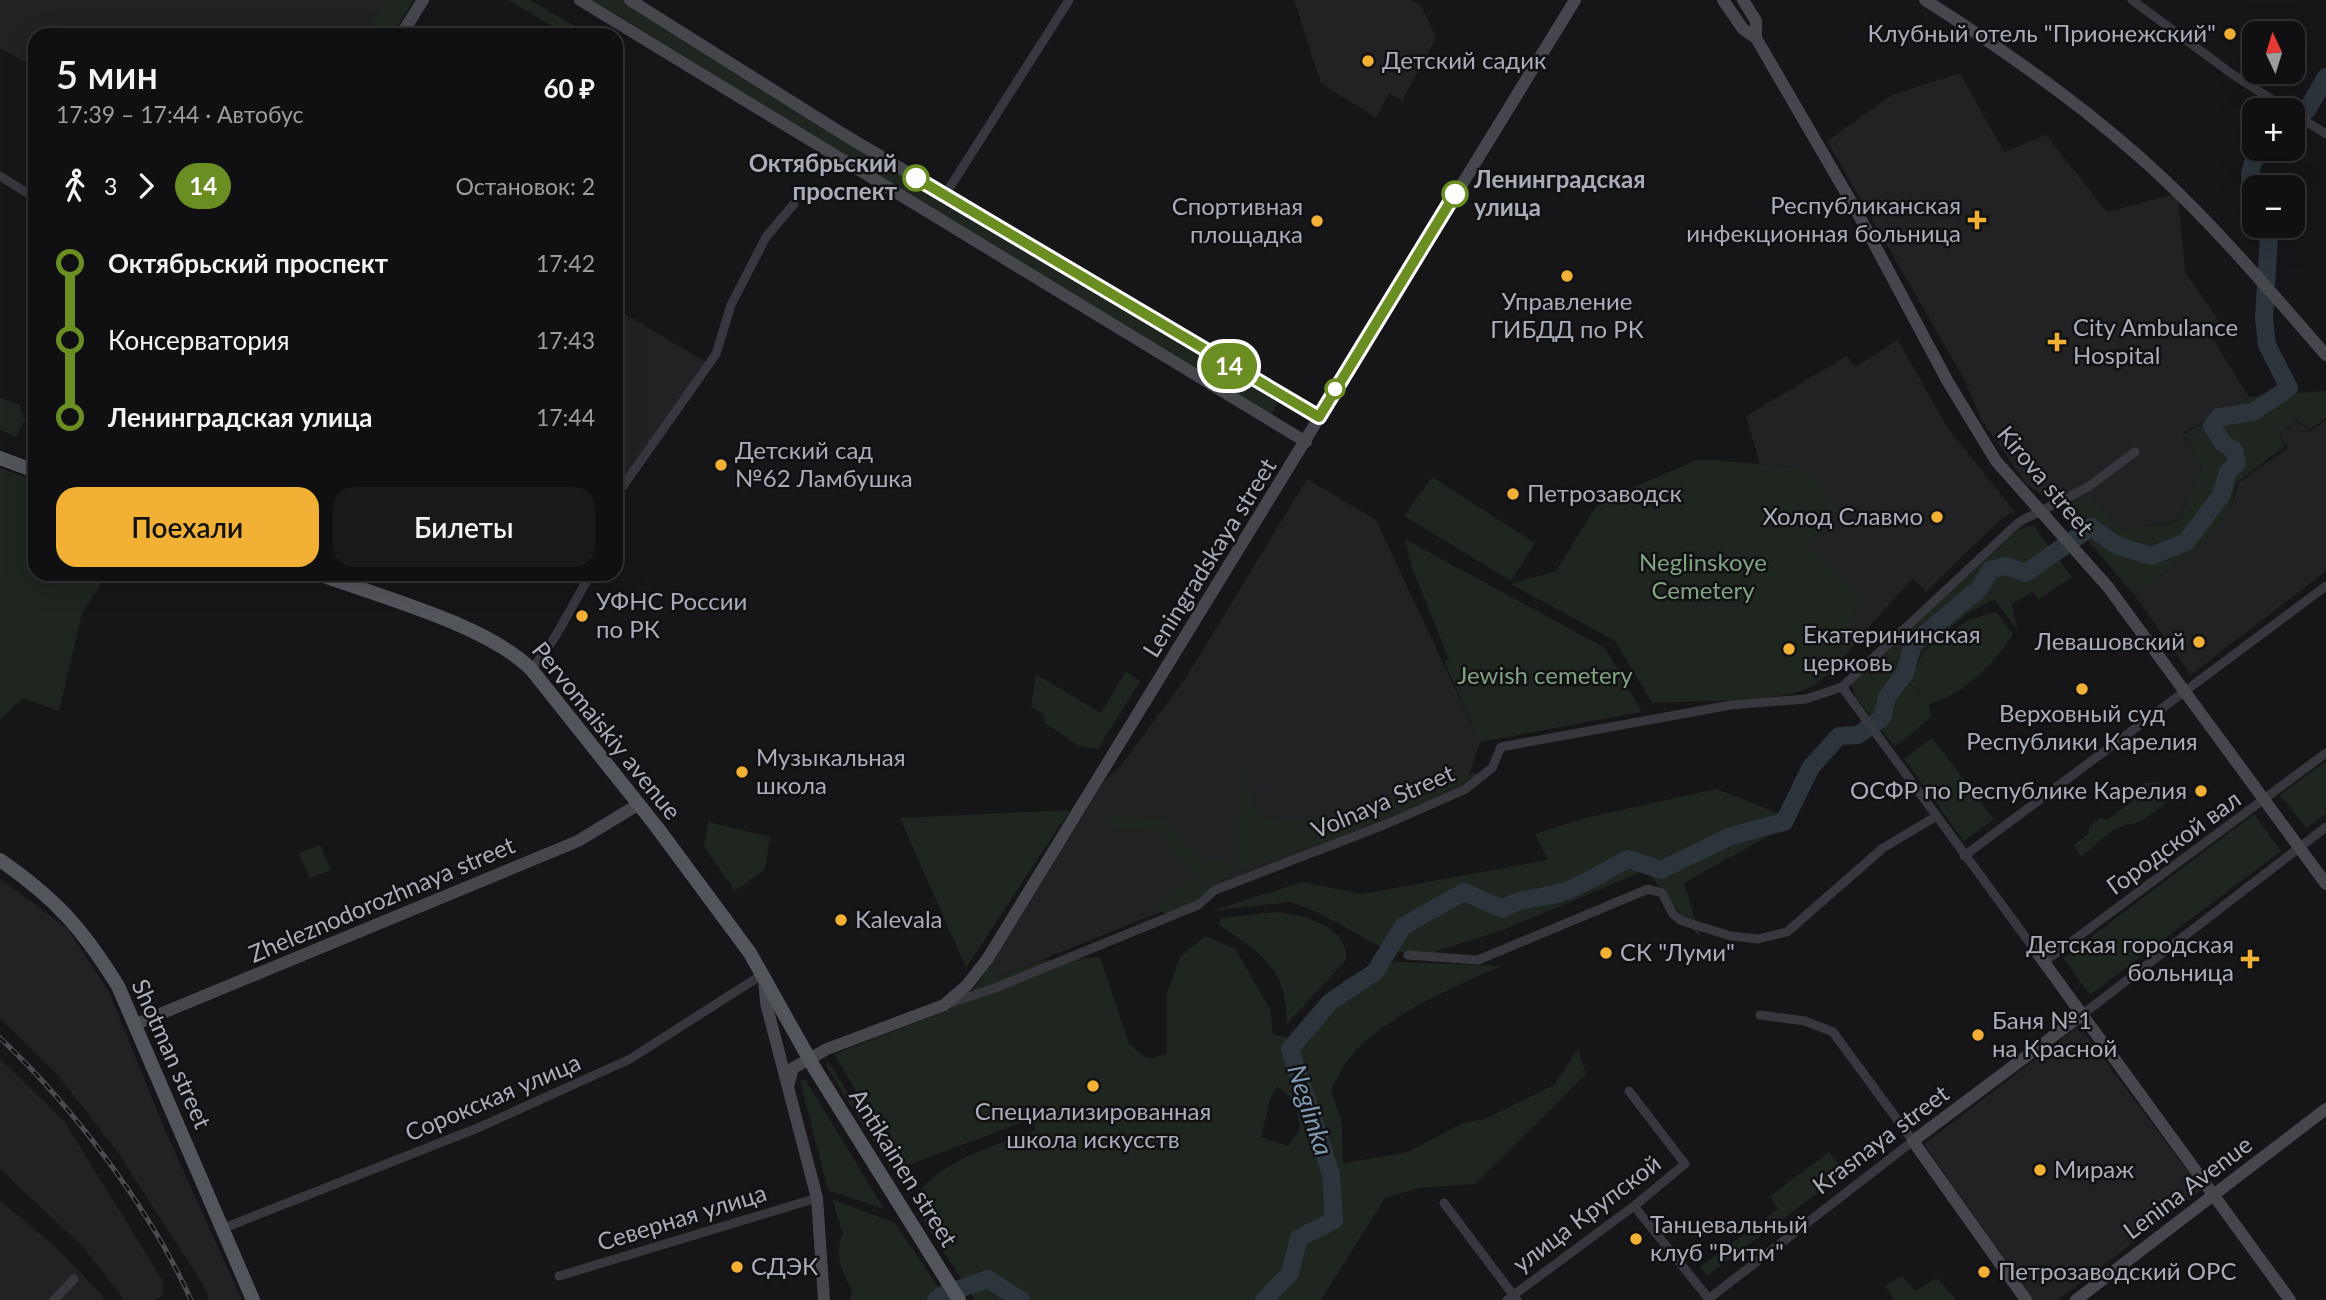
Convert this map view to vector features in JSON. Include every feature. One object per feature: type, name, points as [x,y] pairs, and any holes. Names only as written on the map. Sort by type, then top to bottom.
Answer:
[{"type":"main road","points":[[405,28],[423,0]]},
{"type":"main road","points":[[580,0],[1306,442]]},
{"type":"main road","points":[[630,0],[945,195],[1319,417]]},
{"type":"main road","name":"Leningradskaya street","points":[[809,1059],[944,1005],[967,985],[988,958],[1575,0]]},
{"type":"main road","name":"Kirova street","points":[[1723,0],[1743,29],[1756,38],[1856,210],[1953,391],[1996,461],[2116,598],[2183,693],[2326,884]]},
{"type":"main road","name":"Kirova street","points":[[1743,0],[1756,21],[1756,38]]},
{"type":"main road","points":[[1925,0],[1982,36],[2128,146],[2178,193],[2326,355]]},
{"type":"main road","points":[[771,116],[784,96]]},
{"type":"main road","points":[[0,458],[28,468]]},
{"type":"main road","name":"Pervomaiskiy avenue","points":[[337,581],[482,636],[511,651],[531,669],[718,907],[763,974],[809,1059]]},
{"type":"main road","name":"Zheleznodorozhnaya street","points":[[136,1024],[578,841],[639,804]]},
{"type":"main road","name":"Shotman street","points":[[0,860],[54,900],[92,945],[118,986],[253,1300]]},
{"type":"main road","points":[[2041,958],[2290,1300]]},
{"type":"main road","points":[[763,974],[766,1003],[817,1198],[824,1300]]},
{"type":"main road","name":"Krasnaya street","points":[[1913,1141],[2083,1014]]},
{"type":"main road","points":[[789,1083],[793,1068],[809,1059]]},
{"type":"main road","name":"Antikainen street","points":[[809,1059],[959,1300]]},
{"type":"main road","name":"Lenina Avenue","points":[[2076,1300],[2326,1109]]},
{"type":"main road","points":[[1913,1141],[2026,1300]]},
{"type":"street","points":[[945,195],[1069,0]]},
{"type":"street","points":[[2132,0],[2232,74],[2272,98]]},
{"type":"street","points":[[2305,119],[2326,134]]},
{"type":"street","points":[[0,176],[28,194]]},
{"type":"street","points":[[623,486],[716,354],[731,305],[766,237],[794,204]]},
{"type":"street","name":"Volnaya Street","points":[[944,1005],[995,988],[1186,909],[1215,890],[1384,825],[1464,790],[1492,768],[1501,747],[1731,705],[1807,699],[1842,687],[2019,522],[2038,510],[2056,505],[2088,487],[2135,452]]},
{"type":"street","points":[[531,669],[550,649],[587,581]]},
{"type":"street","points":[[1964,856],[2326,586]]},
{"type":"street","points":[[1842,687],[1857,711],[2041,958]]},
{"type":"street","name":"Городской вал","points":[[2041,958],[2265,800],[2326,753]]},
{"type":"street","points":[[1408,955],[1478,960],[1648,889],[1662,893],[1673,914],[1682,921],[1731,936],[1758,939],[1787,932],[1884,848],[1935,817]]},
{"type":"street","points":[[2083,1014],[2326,827]]},
{"type":"street","name":"Сорокская улица","points":[[224,1228],[480,1127],[630,1059],[763,974]]},
{"type":"street","points":[[1760,1015],[1805,1021],[1833,1032],[1913,1141]]},
{"type":"street","name":"улица Крупской","points":[[1512,1298],[1685,1164],[1629,1091]]},
{"type":"street","name":"Krasnaya street","points":[[1708,1299],[1913,1141]]},
{"type":"street","name":"Северная улица","points":[[559,1276],[817,1198]]},
{"type":"street","points":[[1444,1203],[1512,1298]]},
{"type":"street","points":[[1634,1206],[1708,1299]]},
{"type":"street","points":[[54,1300],[74,1279]]},
{"type":"shaded area","points":[[0,0],[384,0],[366,28],[28,28],[28,63],[0,48]]},
{"type":"shaded area","name":"Детский садик","points":[[1294,0],[1410,0],[1422,7],[1436,38],[1402,101],[1389,93],[1376,118],[1321,83]]},
{"type":"shaded area","points":[[1960,73],[2004,152],[2046,135],[2107,212],[2178,193],[2185,272],[2219,321],[2208,331],[2249,397],[2183,433],[2201,466],[2179,520],[2123,531],[2088,493],[2062,510],[2026,484],[1981,419],[1964,379],[1827,141],[1892,95]]},
{"type":"shaded area","points":[[623,313],[708,363],[623,482]]},
{"type":"shaded area","points":[[1898,340],[1947,427],[2015,512],[2002,518],[1926,592],[1913,578],[1859,638],[1850,622],[1862,597],[1808,546],[1804,468],[1760,464],[1746,416],[1847,356],[1855,367]]},
{"type":"shaded area","points":[[2326,420],[2326,571],[2191,675],[2135,596],[2206,539],[2231,509],[2238,483],[2288,448],[2279,434],[2298,421],[2309,432]]},
{"type":"shaded area","points":[[1307,479],[1376,520],[1480,742],[1464,790],[996,978],[991,963],[1105,780],[1122,764],[1185,679]]},
{"type":"shaded area","points":[[0,879],[67,928],[109,992],[164,1128],[242,1300],[209,1300],[205,1288],[117,1151],[55,1072],[0,1018]]},
{"type":"shaded area","points":[[2079,1026],[2202,1190],[2058,1300],[2033,1300],[1924,1144]]},
{"type":"shaded area","points":[[0,1059],[64,1121],[163,1281],[164,1295],[154,1300],[124,1300],[84,1248],[0,1169]]},
{"type":"shaded area","points":[[0,1200],[60,1251],[106,1300],[0,1300]]},
{"type":"green space","points":[[384,0],[414,0],[396,28],[366,28]]},
{"type":"green space","points":[[508,0],[530,0],[579,28],[555,28]]},
{"type":"green space","points":[[593,0],[624,0],[1279,402],[1270,416]]},
{"type":"green space","points":[[2326,391],[2326,418],[2309,430],[2298,420],[2279,434],[2285,446],[2236,483],[2231,509],[2206,539],[2135,596],[2062,510],[2088,493],[2123,531],[2179,521],[2201,466],[2184,434],[2249,397]]},
{"type":"green space","points":[[0,398],[19,404],[25,420],[16,437],[0,430]]},
{"type":"green space","name":"Neglinskoye Cemetery","points":[[1699,459],[1804,468],[1840,509],[1808,546],[1863,597],[1850,622],[1859,638],[1828,675],[1804,690],[1751,699],[1652,703],[1615,641],[1511,584],[1556,571],[1599,502]]},
{"type":"green space","points":[[0,468],[28,478],[28,581],[103,581],[82,613],[59,711],[23,698],[0,720]]},
{"type":"green space","points":[[1432,477],[1535,543],[1511,581],[1404,516]]},
{"type":"green space","points":[[2034,526],[2072,577],[2038,600],[2033,592],[2012,604],[2017,629],[1994,599],[1967,614],[1922,651],[1907,682],[1928,703],[1909,682],[1924,651],[1968,620],[1996,612],[2013,634],[1977,677],[1953,694],[1929,704],[1931,717],[1895,747],[1856,697],[1851,684],[2019,529]]},
{"type":"green space","name":"Jewish cemetery","points":[[1405,539],[1605,648],[1642,712],[1480,742],[1444,661],[1449,659],[1411,565]]},
{"type":"green space","points":[[1126,671],[1140,681],[1098,749],[1079,746],[1045,723],[1043,714],[1031,707],[1036,674],[1101,713]]},
{"type":"green space","points":[[1932,738],[1994,819],[1964,841],[1904,759]]},
{"type":"green space","points":[[2326,761],[2326,814],[2307,828],[2280,795]]},
{"type":"green space","points":[[1240,763],[1245,763],[1252,797],[1261,817],[1292,823],[1475,772],[1476,777],[1421,804],[1328,842],[1226,876],[1198,904],[1168,914],[1153,909],[1194,875],[1156,831],[1113,829],[1109,813],[1166,820],[1202,862],[1238,861]]},
{"type":"green space","points":[[2159,782],[2169,793],[2169,800],[2141,822],[2110,832],[2081,857],[2074,845],[2089,833],[2089,827],[2101,817],[2107,820],[2131,802],[2128,797],[2144,783]]},
{"type":"green space","points":[[1716,789],[1797,820],[1684,883],[1701,939],[1646,870],[1503,930],[1434,952],[1390,952],[1317,912],[1290,902],[1211,911],[1302,882],[1362,894],[1548,860],[1535,834],[1585,818]]},
{"type":"green space","points":[[1070,810],[966,968],[900,818]]},
{"type":"green space","points":[[2254,814],[2281,851],[2090,995],[2063,958]]},
{"type":"green space","points":[[708,822],[770,837],[765,869],[735,891],[704,847]]},
{"type":"green space","points":[[320,845],[331,870],[310,878],[299,853]]},
{"type":"green space","points":[[1276,912],[1323,924],[1341,939],[1345,949],[1346,960],[1287,1024],[1282,988],[1269,964],[1218,924],[1222,918]]},
{"type":"green space","points":[[1205,936],[1235,949],[1270,1009],[1273,1034],[1288,1038],[1345,980],[1379,961],[1501,966],[1439,994],[1398,1017],[1379,1030],[1347,1061],[1331,1090],[1342,1123],[1343,1163],[1408,1152],[1463,1123],[1485,1119],[1554,1085],[1578,1049],[1586,1074],[1475,1184],[1419,1188],[1385,1198],[1321,1300],[975,1300],[918,1212],[919,1193],[929,1181],[956,1162],[1036,1130],[1032,1119],[905,1166],[900,1165],[834,1054],[941,1013],[973,990],[991,963],[996,978],[1040,961],[1100,957],[1129,1044],[1148,1059],[1167,1054],[1167,993],[1180,957]],"holes":[[[1277,1086],[1296,1103],[1300,1129],[1288,1146],[1261,1137],[1270,1099]]]},
{"type":"green space","points":[[828,1061],[893,1166],[890,1168],[826,1066]]},
{"type":"green space","points":[[805,1079],[884,1209],[828,1190],[800,1081]]},
{"type":"green space","points":[[1829,1152],[1844,1173],[1707,1276],[1700,1267],[1778,1209],[1770,1196]]},
{"type":"green space","points":[[832,1199],[895,1223],[947,1300],[850,1300],[852,1289],[842,1269],[839,1255],[843,1234]]},
{"type":"green space","points":[[1902,1276],[1915,1291],[1937,1278],[1956,1300],[1894,1300],[1885,1286]]},
{"type":"waterway","name":"Neglinka","points":[[2307,110],[2326,77]]},
{"type":"waterway","name":"Neglinka","points":[[2250,175],[2254,161]]},
{"type":"waterway","name":"Neglinka","points":[[1264,1300],[1290,1273],[1299,1238],[1334,1220],[1331,1174],[1290,1049],[1330,1002],[1375,972],[1403,926],[1464,892],[1503,909],[1518,902],[1573,888],[1628,859],[1661,870],[1731,836],[1784,822],[1811,767],[1839,736],[1858,735],[1882,718],[1887,697],[1905,673],[1913,644],[1979,589],[1990,570],[2006,566],[2026,573],[2091,527],[2116,545],[2151,556],[2186,542],[2221,496],[2228,472],[2237,463],[2234,450],[2223,443],[2212,426],[2219,417],[2253,412],[2289,388],[2267,345],[2264,318],[2269,238]]},
{"type":"waterway","name":"Neglinka","points":[[936,1300],[942,1295],[988,1279],[1021,1300]]},
{"type":"railway","points":[[0,1038],[55,1095],[108,1160],[154,1231],[191,1300]]},
{"type":"bus line","name":"14","points":[[916,178],[1156,323],[1319,417],[1455,194]]},
{"type":"place","name":"Клубный отель \"Прионежский\"","points":[[2230,34]]},
{"type":"place","name":"Детский садик","points":[[1368,61]]},
{"type":"place","name":"Октябрьский проспект","points":[[916,178]]},
{"type":"place","name":"Ленинградская улица","points":[[1455,194]]},
{"type":"place","name":"Республиканская инфекционная больница","points":[[1977,220]]},
{"type":"place","name":"Спортивная площадка","points":[[1317,221]]},
{"type":"place","name":"Управление ГИБДД по РК","points":[[1567,276]]},
{"type":"place","name":"City Ambulance Hospital","points":[[2057,342]]},
{"type":"place","name":"Детский сад №62 Ламбушка","points":[[721,465]]},
{"type":"place","name":"Петрозаводск","points":[[1513,494]]},
{"type":"place","name":"Холод Славмо","points":[[1937,517]]},
{"type":"place","name":"УФНС России по РК","points":[[582,616]]},
{"type":"place","name":"Левашовский","points":[[2199,642]]},
{"type":"place","name":"Екатерининская церковь","points":[[1789,649]]},
{"type":"place","name":"Верховный суд Республики Карелия","points":[[2082,689]]},
{"type":"place","name":"Музыкальная школа","points":[[742,772]]},
{"type":"place","name":"ОСФР по Республике Карелия","points":[[2201,791]]},
{"type":"place","name":"Kalevala","points":[[841,920]]},
{"type":"place","name":"СК \"Луми\"","points":[[1606,953]]},
{"type":"place","name":"Детская городская больница","points":[[2250,959]]},
{"type":"place","name":"Баня №1 на Красной","points":[[1978,1035]]},
{"type":"place","name":"Специализированная школа искусств","points":[[1093,1086]]},
{"type":"place","name":"Мираж","points":[[2040,1170]]},
{"type":"place","name":"Танцевальный клуб \"Ритм\"","points":[[1636,1239]]},
{"type":"place","name":"СДЭК","points":[[737,1267]]},
{"type":"place","name":"Петрозаводский ОРС","points":[[1984,1272]]}]
